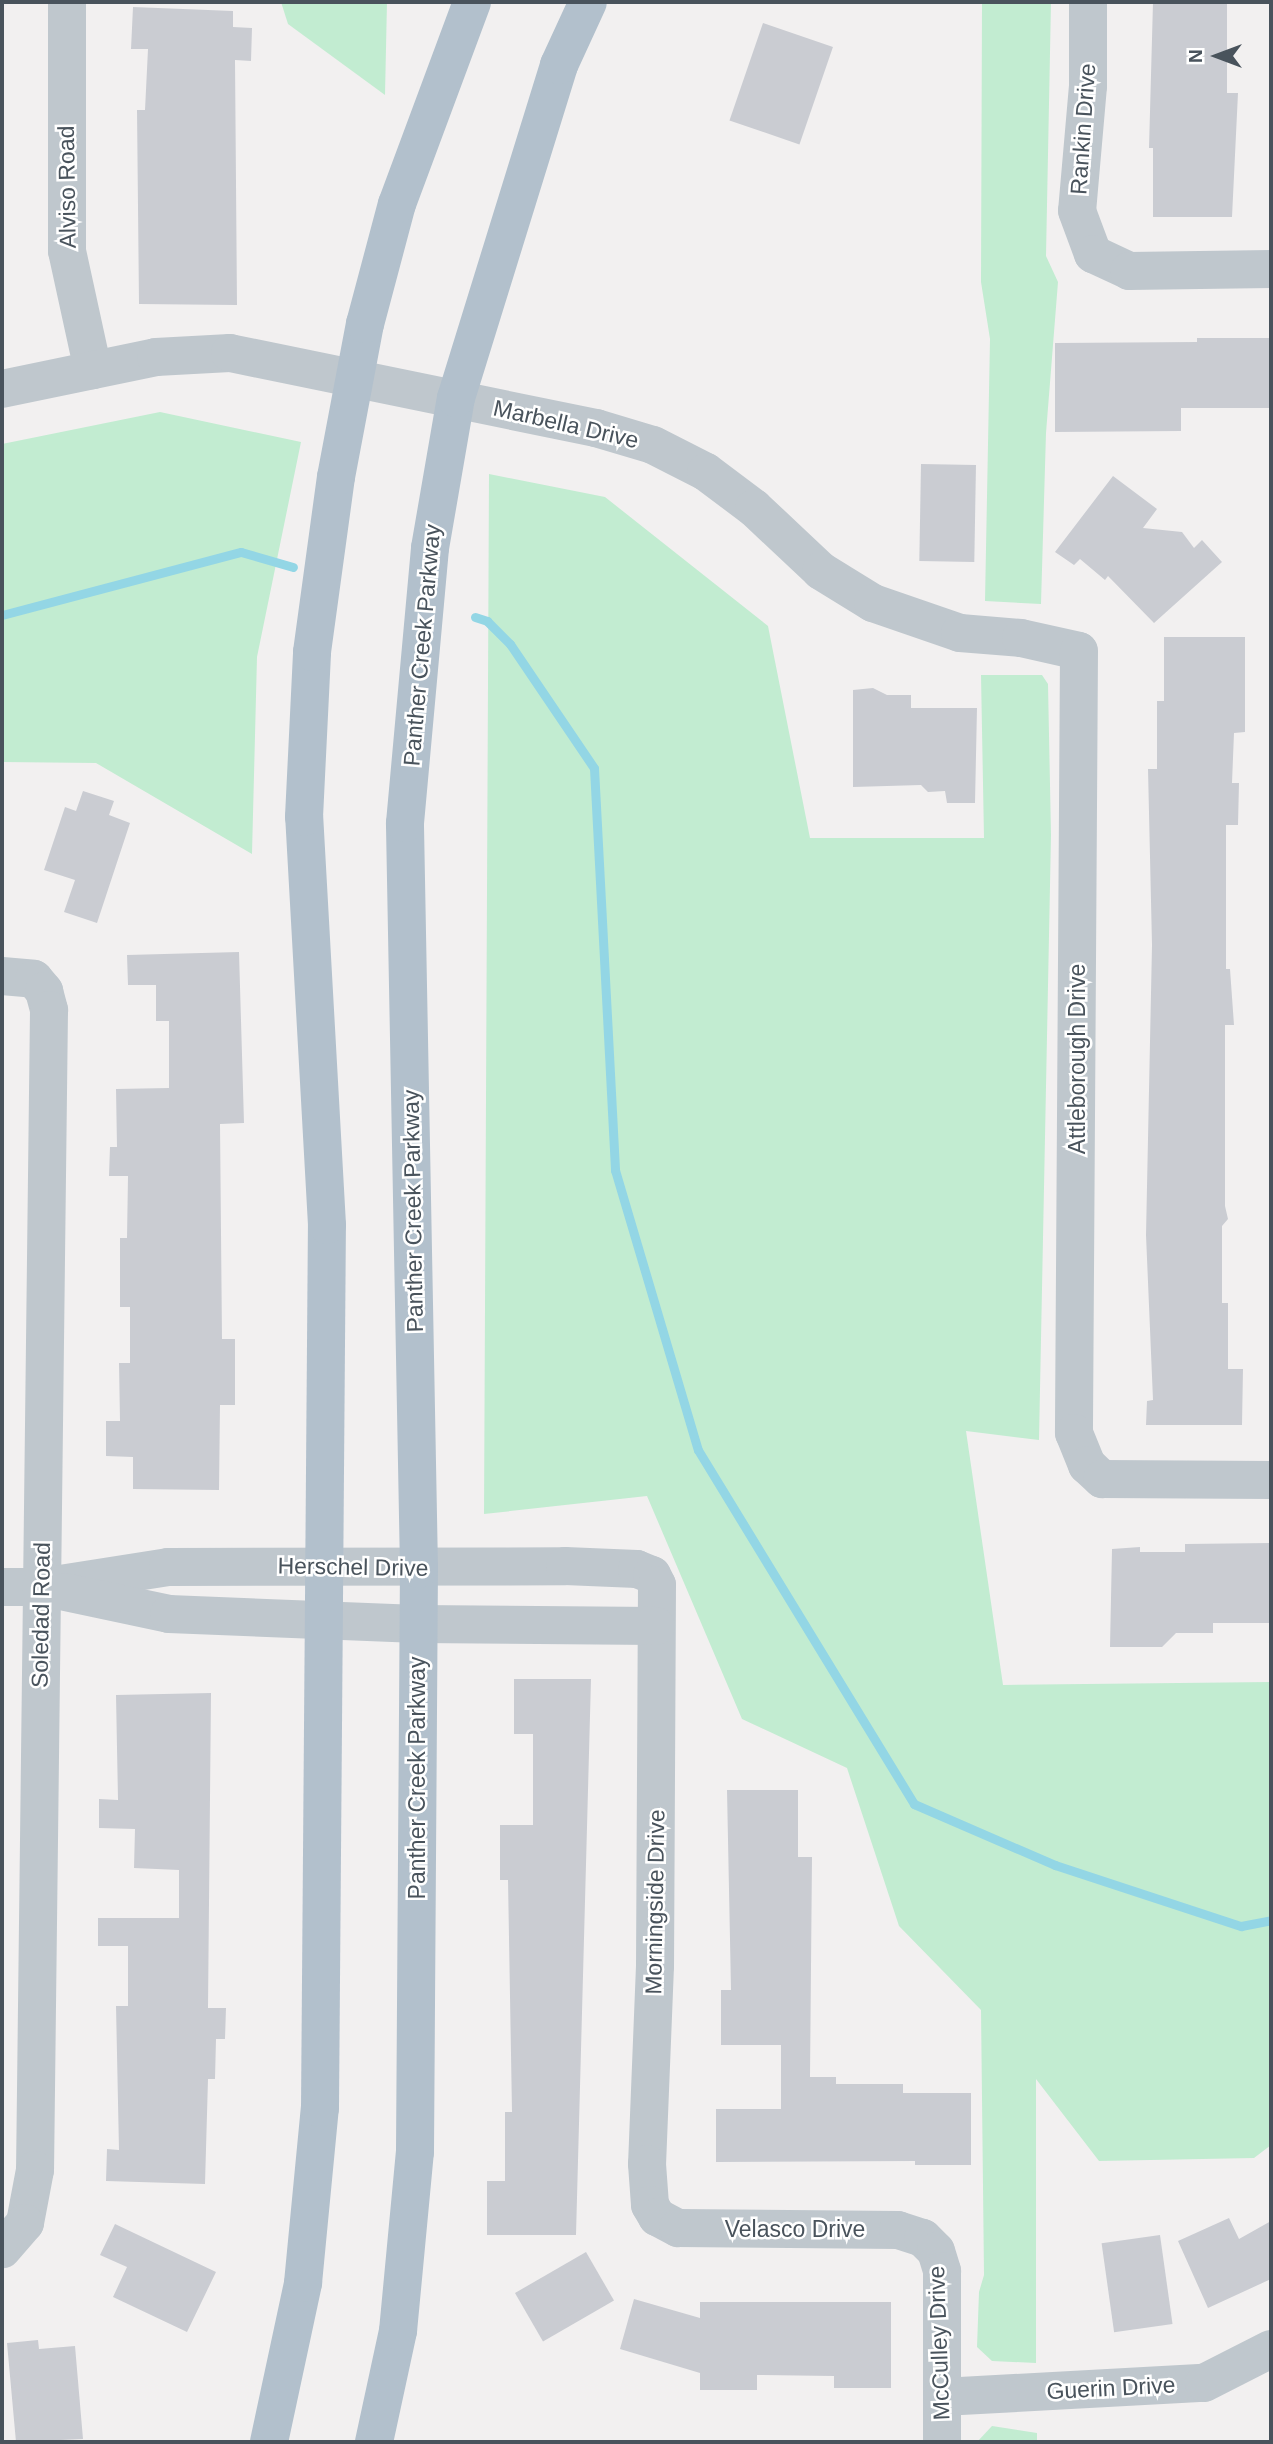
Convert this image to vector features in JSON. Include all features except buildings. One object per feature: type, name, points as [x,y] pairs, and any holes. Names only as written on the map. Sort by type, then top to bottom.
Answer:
[{"type":"main road","points":[[269,2442],[303,2283],[320,2108],[324,1618],[327,1564],[327,1225],[303,817],[313,640],[335,477],[355,377],[397,204],[471,2]]},
{"type":"main road","name":"Panther Creek Parkway","points":[[374,2442],[398,2331],[415,2152],[419,1569],[405,823],[430,548],[456,398],[559,65],[588,2]]},
{"type":"street","name":"Alviso Road","points":[[67,2],[67,251],[93,370]]},
{"type":"street","name":"Rankin Drive","points":[[1088,2],[1088,86],[1077,211],[1093,254],[1129,271],[1271,269]]},
{"type":"street","name":"Marbella Drive","points":[[2,389],[156,357],[230,354],[355,377],[625,435],[680,457],[731,489],[821,571],[901,615],[960,632],[1021,638],[1079,651]]},
{"type":"street","name":"Attleborough Drive","points":[[1079,651],[1074,1433],[1087,1465],[1102,1479],[1271,1480]]},
{"type":"street","name":"Soledad Road","points":[[2,976],[24,976],[40,985],[49,1010],[35,2170],[28,2215],[7,2246]]},
{"type":"street","name":"Herschel Drive","points":[[2,1587],[41,1587],[168,1567],[327,1564],[419,1569],[637,1569],[652,1575],[657,1585]]},
{"type":"street","name":"Morningside Drive","points":[[657,1585],[655,1966],[647,2186],[657,2217]]},
{"type":"street","name":"Herschel Drive","points":[[41,1587],[169,1614],[324,1618],[418,1624],[656,1626]]},
{"type":"street","name":"Velasco Drive","points":[[657,2217],[678,2228],[898,2230],[923,2238],[931,2247]]},
{"type":"street","name":"McCulley Drive","points":[[931,2247],[942,2271],[942,2442]]},
{"type":"street","name":"Guerin Drive","points":[[942,2396],[1204,2383],[1271,2348]]},
{"type":"green space","points":[[281,2],[387,2],[385,95],[288,24]]},
{"type":"green space","points":[[982,2],[1051,2],[1046,256],[1058,282],[1046,433],[1041,604],[985,601],[990,339],[981,282]]},
{"type":"green space","points":[[160,412],[301,442],[257,657],[252,854],[96,763],[2,762],[2,444]]},
{"type":"green space","points":[[489,474],[605,497],[768,626],[810,838],[984,838],[981,675],[1042,675],[1048,684],[1051,835],[1039,1440],[966,1431],[1003,1685],[1271,1682],[1271,2145],[1254,2158],[1099,2161],[1036,2079],[1036,2363],[992,2361],[977,2347],[979,2292],[984,2275],[981,2010],[899,1926],[847,1768],[742,1719],[647,1496],[484,1514]]},
{"type":"green space","points":[[992,2426],[1037,2433],[1037,2442],[977,2442]]},
{"type":"waterway","points":[[2,615],[241,552],[293,567]]},
{"type":"waterway","points":[[475,617],[487,621],[510,644],[594,768],[615,1170],[698,1450],[914,1804],[1055,1865],[1241,1926],[1271,1920]]}]
